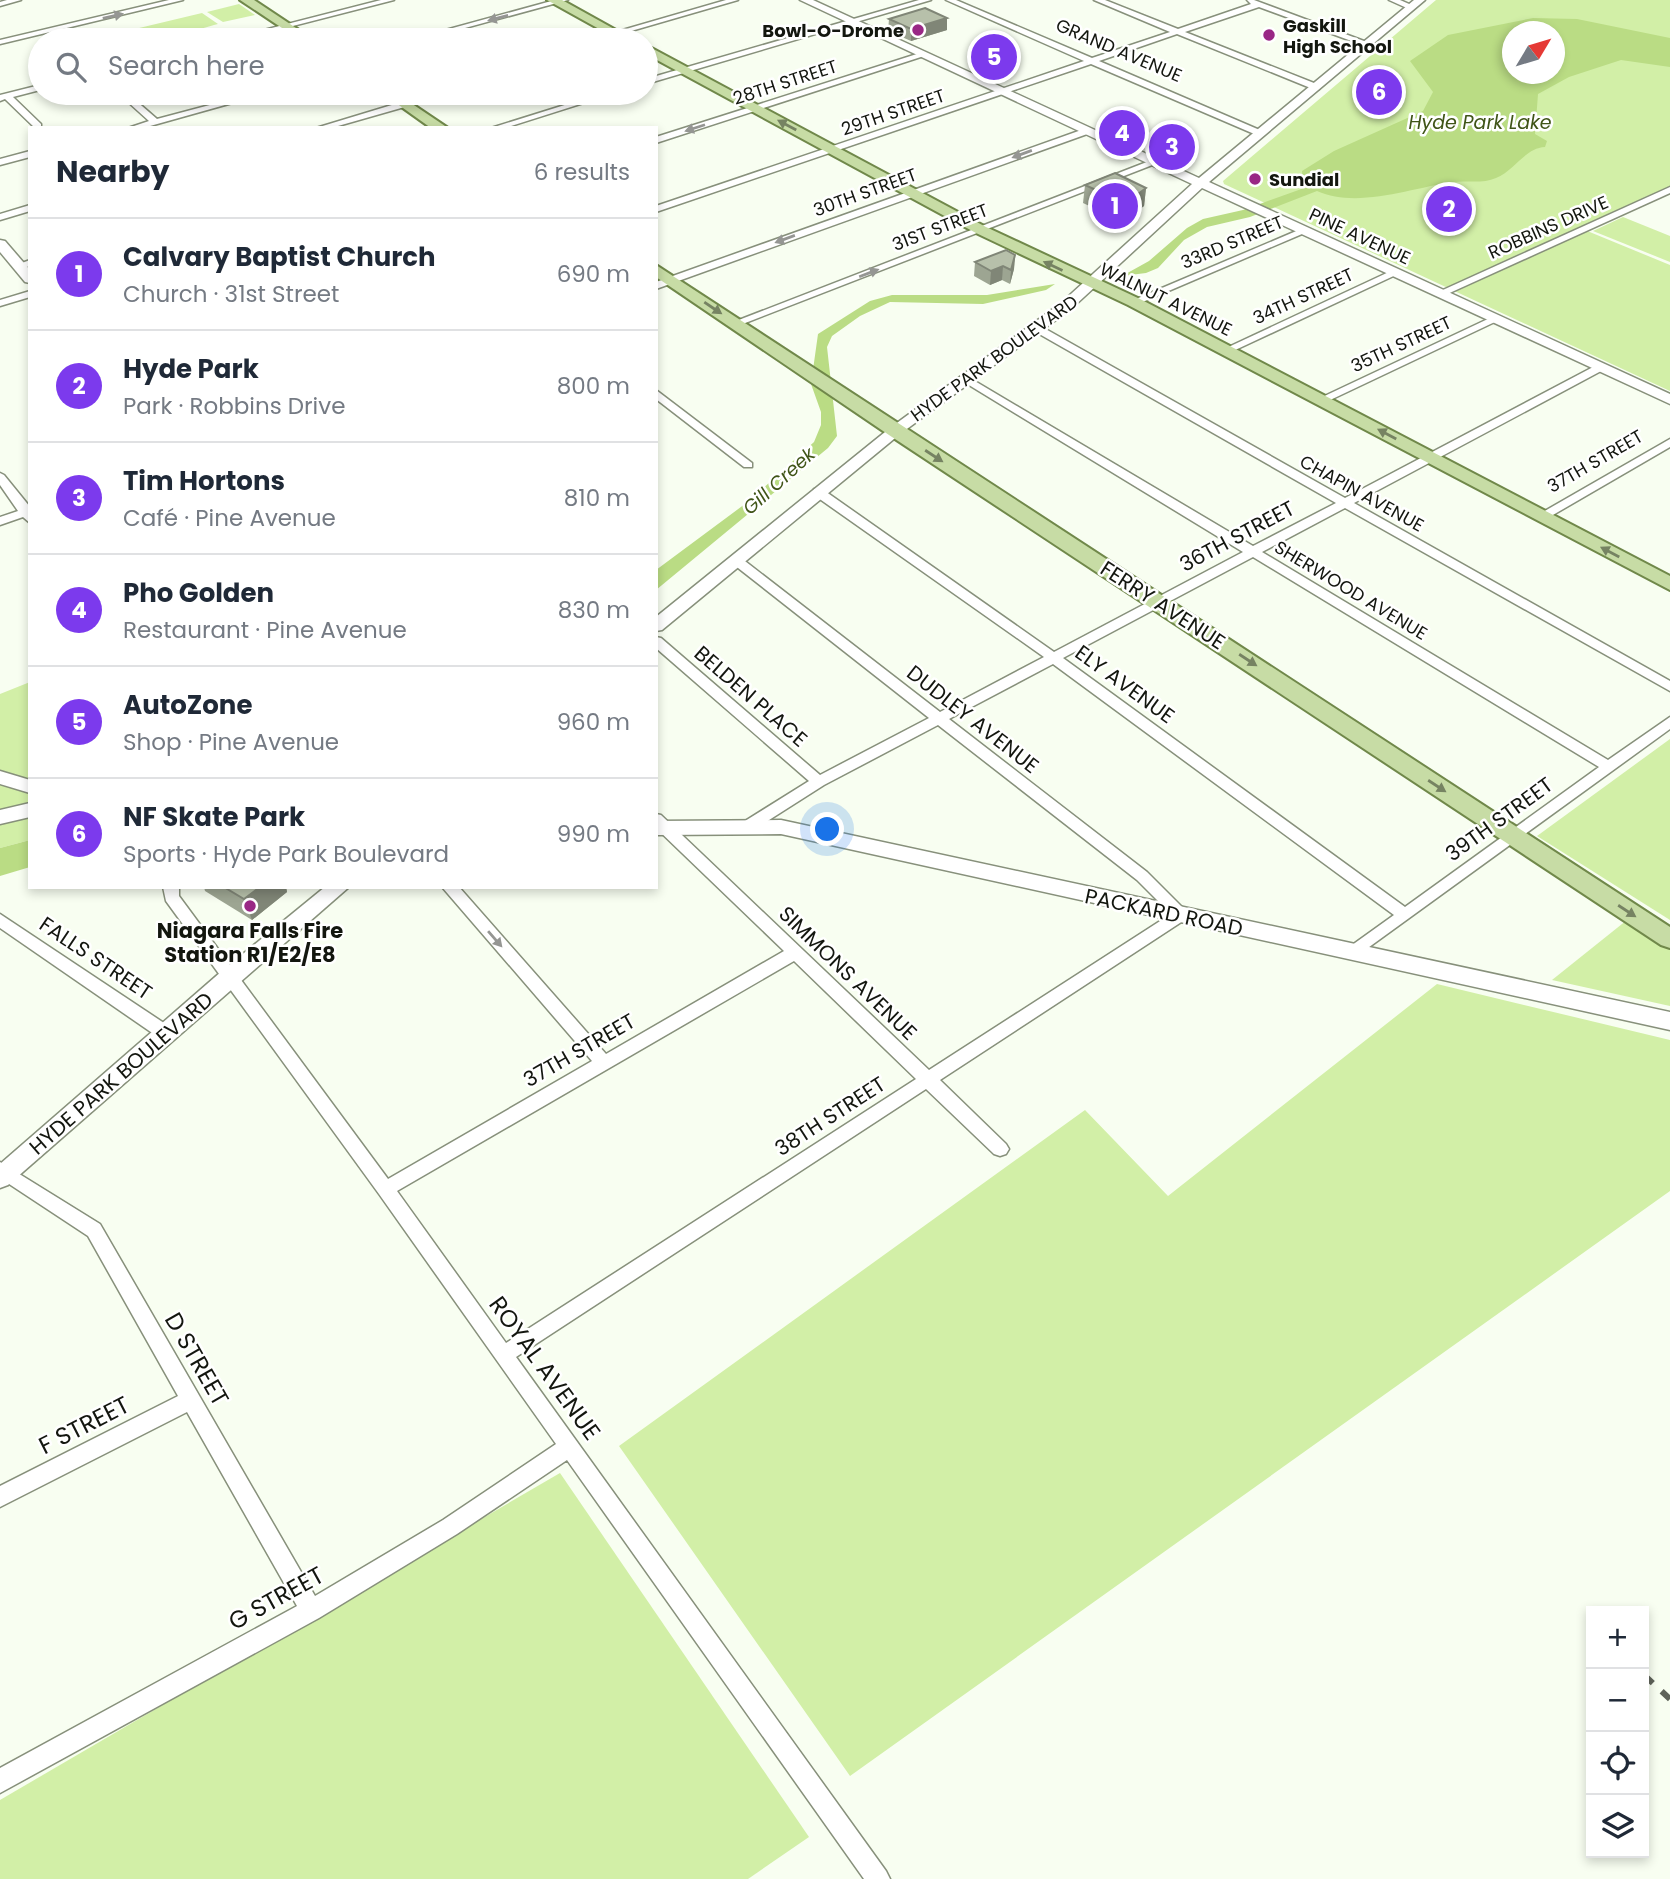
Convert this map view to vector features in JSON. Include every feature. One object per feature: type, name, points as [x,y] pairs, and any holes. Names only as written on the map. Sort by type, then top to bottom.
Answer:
[{"type":"main road","points":[[246,0],[289,28]]},
{"type":"main road","name":"PINE AVENUE","points":[[805,0],[1670,400]]},
{"type":"main road","points":[[558,1],[605,28]]},
{"type":"main road","name":"HYDE PARK BOULEVARD","points":[[658,624],[895,431],[1038,329],[1093,284],[1200,183],[1416,3]]},
{"type":"main road","name":"WALNUT AVENUE","points":[[658,56],[982,230],[1134,302],[1542,516],[1666,577]]},
{"type":"main road","points":[[410,105],[438,126]]},
{"type":"main road","points":[[0,244],[24,265]]},
{"type":"main road","name":"FERRY AVENUE","points":[[664,283],[736,323],[895,431],[1670,939]]},
{"type":"main road","points":[[0,777],[28,786]]},
{"type":"main road","points":[[0,817],[28,810]]},
{"type":"main road","name":"PACKARD ROAD","points":[[659,825],[781,827],[1670,1021]]},
{"type":"main road","name":"HYDE PARK BOULEVARD","points":[[2,1173],[337,889]]},
{"type":"street","points":[[0,4],[17,0]]},
{"type":"street","points":[[60,28],[179,0]]},
{"type":"street","points":[[278,28],[390,0]]},
{"type":"street","points":[[636,28],[734,0]]},
{"type":"street","points":[[658,79],[927,0]]},
{"type":"street","points":[[950,0],[1262,131]]},
{"type":"street","name":"GRAND AVENUE","points":[[961,0],[1096,60]]},
{"type":"street","points":[[1098,0],[1318,85]]},
{"type":"street","points":[[1109,0],[1179,30]]},
{"type":"street","points":[[1248,0],[1368,44]]},
{"type":"street","points":[[1393,0],[1416,3]]},
{"type":"street","points":[[458,28],[558,1]]},
{"type":"street","name":"29TH STREET","points":[[658,208],[1259,4]]},
{"type":"street","points":[[0,42],[28,35]]},
{"type":"street","name":"28TH STREET","points":[[658,139],[923,55]]},
{"type":"street","points":[[4,97],[28,91]]},
{"type":"street","points":[[4,97],[38,126]]},
{"type":"street","points":[[136,105],[156,122]]},
{"type":"street","points":[[140,126],[219,105]]},
{"type":"street","points":[[325,126],[376,105]]},
{"type":"street","points":[[502,126],[571,105]]},
{"type":"street","name":"30TH STREET","points":[[664,283],[1087,131]]},
{"type":"street","points":[[0,162],[28,155]]},
{"type":"street","name":"31ST STREET","points":[[736,323],[1155,162]]},
{"type":"street","name":"ROBBINS DRIVE","points":[[1439,294],[1670,190]]},
{"type":"street","points":[[0,217],[28,209]]},
{"type":"street","name":"33RD STREET","points":[[1134,302],[1304,231]]},
{"type":"street","name":"34TH STREET","points":[[1227,350],[1395,273]]},
{"type":"street","points":[[0,303],[28,295]]},
{"type":"street","name":"35TH STREET","points":[[1322,400],[1494,320]]},
{"type":"street","name":"CHAPIN AVENUE","points":[[1038,329],[1670,687]]},
{"type":"street","name":"36TH STREET","points":[[750,825],[819,782],[1599,368]]},
{"type":"street","name":"SHERWOOD AVENUE","points":[[968,380],[1608,766]]},
{"type":"street","points":[[658,395],[748,465]]},
{"type":"street","name":"37TH STREET","points":[[1542,516],[1670,442]]},
{"type":"street","points":[[0,477],[28,514],[0,521]]},
{"type":"street","name":"ELY AVENUE","points":[[818,492],[1054,658],[1403,914]]},
{"type":"street","name":"DUDLEY AVENUE","points":[[737,561],[1142,876],[1181,915]]},
{"type":"street","name":"BELDEN PLACE","points":[[658,642],[819,782]]},
{"type":"street","name":"39TH STREET","points":[[1354,952],[1670,722]]},
{"type":"street","name":"SIMMONS AVENUE","points":[[659,825],[796,952],[1000,1149]]},
{"type":"street","name":"ROYAL AVENUE","points":[[171,889],[171,897],[385,1189],[878,1879]]},
{"type":"street","points":[[452,889],[603,1062]]},
{"type":"street","name":"38TH STREET","points":[[503,1355],[1181,915]]},
{"type":"street","name":"FALLS STREET","points":[[0,920],[167,1034]]},
{"type":"street","name":"37TH STREET","points":[[385,1189],[796,952]]},
{"type":"street","name":"D STREET","points":[[2,1173],[94,1230],[311,1611]]},
{"type":"street","name":"F STREET","points":[[0,1497],[192,1399]]},
{"type":"street","name":"G STREET","points":[[0,1781],[311,1611],[450,1527],[569,1447]]},
{"type":"shaded area","points":[[1436,0],[1670,0],[1670,186],[1580,228],[1670,265],[1670,391],[1224,184],[1223,181]]},
{"type":"shaded area","points":[[239,4],[255,15],[223,22],[207,12]]},
{"type":"shaded area","points":[[202,13],[218,24],[204,28],[139,28]]},
{"type":"shaded area","points":[[1623,217],[1670,236],[1670,262],[1593,231]]},
{"type":"shaded area","points":[[28,683],[28,841],[0,848],[0,694]]},
{"type":"shaded area","points":[[1670,739],[1670,920],[1537,836]]},
{"type":"shaded area","points":[[1627,920],[1670,949],[1670,1006],[1552,980]]},
{"type":"shaded area","points":[[1437,984],[1670,1040],[1670,1191],[850,1776],[619,1446],[1085,1110],[1168,1196]]},
{"type":"shaded area","points":[[560,1473],[809,1837],[748,1879],[0,1879],[0,1800]]},
{"type":"water","name":"Hyde Park Lake","points":[[1533,18],[1577,19],[1670,38],[1670,67],[1621,60],[1565,79],[1565,21],[1518,21]]},
{"type":"water","name":"Hyde Park Lake","points":[[1502,24],[1502,84],[1556,84],[1538,94],[1535,134],[1547,141],[1545,147],[1532,151],[1503,174],[1486,181],[1453,182],[1367,198],[1333,196],[1317,191],[1250,217],[1207,227],[1184,240],[1158,268],[1146,273],[1122,276],[1149,261],[1187,228],[1203,219],[1243,210],[1307,187],[1303,184],[1302,171],[1334,151],[1423,111],[1433,92],[1410,61],[1448,35]]},
{"type":"water","name":"Gill Creek","points":[[1055,284],[1046,290],[983,304],[890,302],[860,316],[832,336],[827,347],[837,436],[828,448],[658,588],[658,569],[749,501],[814,442],[821,425],[821,412],[811,384],[818,334],[870,301],[892,295],[987,295]]},
{"type":"water","points":[[28,841],[28,868],[0,876],[0,848]]},
{"type":"building","points":[[925,8],[947,18],[911,29],[889,19]]},
{"type":"building","points":[[1115,173],[1146,188],[1130,200],[1120,201],[1085,185]]},
{"type":"building","points":[[1006,250],[1015,255],[1011,270],[1003,266],[991,271],[975,262]]},
{"type":"building","points":[[227,889],[257,889],[244,899]]},
{"type":"railway","points":[[1649,1680],[1670,1699]]},
{"type":"place","name":"Bowl-O-Drome","points":[[918,30]]},
{"type":"place","name":"Gaskill High School","points":[[1269,35]]},
{"type":"place","name":"AutoZone","points":[[994,57]]},
{"type":"place","name":"NF Skate Park","points":[[1379,92]]},
{"type":"place","name":"Pho Golden","points":[[1122,133]]},
{"type":"place","name":"Tim Hortons","points":[[1172,147]]},
{"type":"place","name":"Sundial","points":[[1255,179]]},
{"type":"place","name":"Calvary Baptist Church","points":[[1115,206]]},
{"type":"place","name":"Hyde Park","points":[[1449,209]]},
{"type":"place","name":"Niagara Falls Fire Station R1/E2/E8","points":[[250,906]]}]
